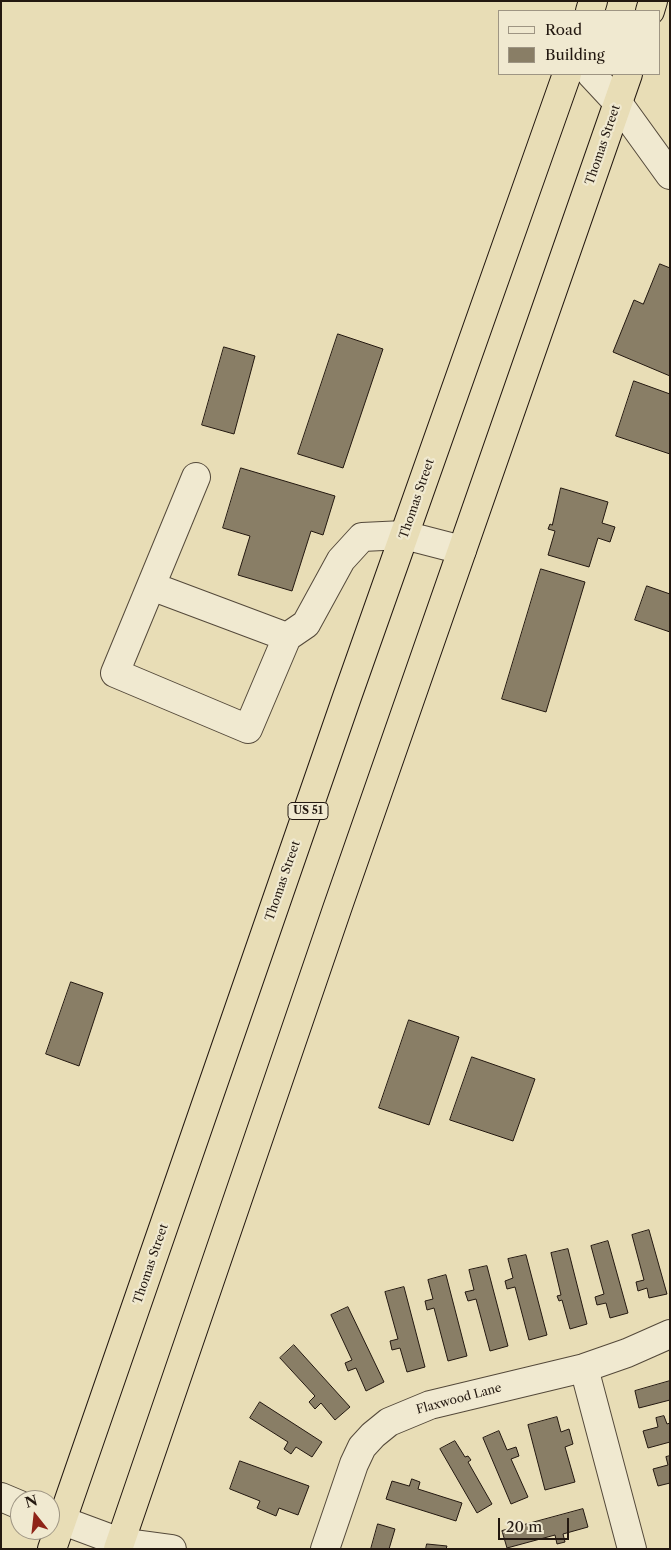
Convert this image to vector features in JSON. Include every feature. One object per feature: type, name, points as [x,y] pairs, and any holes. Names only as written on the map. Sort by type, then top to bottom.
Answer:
[{"type":"highway","name":"Thomas Street","points":[[60,1507],[567,75]]},
{"type":"highway","name":"Thomas Street","points":[[122,1547],[462,550],[628,75]]},
{"type":"street","points":[[592,75],[618,103],[670,176]]},
{"type":"street","points":[[196,477],[115,674],[248,729],[287,636],[306,624],[341,560],[362,537],[404,535],[462,550]]},
{"type":"street","points":[[151,586],[287,636]]},
{"type":"street","name":"Flaxwood Lane","points":[[325,1549],[354,1464],[362,1447],[389,1422],[430,1405],[584,1368],[627,1353],[670,1334]]},
{"type":"street","points":[[584,1368],[632,1549]]},
{"type":"street","points":[[60,1520],[122,1547],[172,1549]]},
{"type":"building","points":[[660,264],[670,268],[670,376],[613,352],[634,300],[643,304]]},
{"type":"building","points":[[338,334],[383,349],[343,468],[298,454]]},
{"type":"building","points":[[224,347],[255,356],[234,434],[202,425]]},
{"type":"building","points":[[634,381],[670,394],[670,454],[616,436]]},
{"type":"building","points":[[241,468],[335,496],[323,535],[311,531],[292,591],[238,575],[250,536],[223,528]]},
{"type":"building","points":[[561,488],[608,502],[602,523],[615,527],[610,542],[598,538],[589,567],[548,555],[555,531],[548,529],[550,524],[552,525]]},
{"type":"building","points":[[541,569],[585,582],[546,712],[502,699]]},
{"type":"building","points":[[647,586],[670,594],[670,632],[635,620]]},
{"type":"building","points":[[71,982],[103,993],[79,1066],[46,1054]]},
{"type":"building","points":[[409,1020],[459,1037],[429,1125],[379,1108]]},
{"type":"building","points":[[472,1057],[535,1079],[513,1141],[450,1120]]},
{"type":"building","points":[[649,1230],[667,1294],[649,1298],[647,1288],[638,1291],[636,1282],[644,1280],[632,1235]]},
{"type":"building","points":[[608,1241],[628,1313],[610,1318],[606,1303],[597,1305],[595,1297],[604,1294],[591,1246]]},
{"type":"building","points":[[568,1249],[587,1324],[570,1329],[562,1300],[559,1301],[557,1296],[561,1295],[551,1253]]},
{"type":"building","points":[[526,1255],[547,1335],[529,1340],[515,1287],[507,1289],[505,1281],[513,1278],[508,1259]]},
{"type":"building","points":[[487,1266],[508,1346],[490,1351],[476,1299],[468,1301],[465,1292],[474,1290],[469,1270]]},
{"type":"building","points":[[446,1275],[467,1356],[448,1361],[434,1308],[427,1310],[425,1301],[433,1299],[428,1280]]},
{"type":"building","points":[[404,1287],[425,1367],[407,1372],[400,1348],[392,1350],[390,1341],[398,1339],[385,1292]]},
{"type":"building","points":[[348,1307],[384,1382],[366,1391],[356,1368],[348,1371],[345,1363],[352,1360],[331,1315]]},
{"type":"building","points":[[294,1345],[350,1407],[335,1420],[321,1403],[315,1409],[309,1402],[315,1396],[280,1358]]},
{"type":"building","points":[[670,1381],[670,1400],[639,1408],[635,1391]]},
{"type":"building","points":[[260,1402],[322,1442],[312,1457],[296,1447],[291,1454],[284,1449],[288,1442],[250,1418]]},
{"type":"building","points":[[664,1416],[667,1424],[670,1423],[670,1442],[648,1448],[643,1431],[658,1427],[656,1418]]},
{"type":"building","points":[[557,1417],[561,1432],[569,1429],[573,1444],[565,1447],[575,1482],[545,1490],[528,1425]]},
{"type":"building","points":[[499,1431],[507,1450],[516,1447],[519,1456],[511,1459],[528,1497],[511,1504],[483,1438]]},
{"type":"building","points":[[455,1441],[465,1457],[468,1456],[471,1460],[468,1462],[492,1504],[477,1513],[440,1449]]},
{"type":"building","points":[[670,1456],[670,1483],[658,1486],[653,1469],[668,1465],[666,1457]]},
{"type":"building","points":[[240,1461],[309,1486],[298,1515],[279,1508],[276,1516],[257,1508],[260,1501],[230,1489]]},
{"type":"building","points":[[412,1479],[420,1482],[418,1489],[462,1503],[456,1521],[386,1499],[392,1481],[409,1486]]},
{"type":"building","points":[[583,1509],[588,1527],[563,1534],[565,1542],[557,1544],[555,1535],[507,1548],[502,1531]]},
{"type":"building","points":[[378,1524],[395,1529],[389,1549],[371,1549]]},
{"type":"building","points":[[427,1544],[447,1546],[446,1549],[426,1549]]}]
